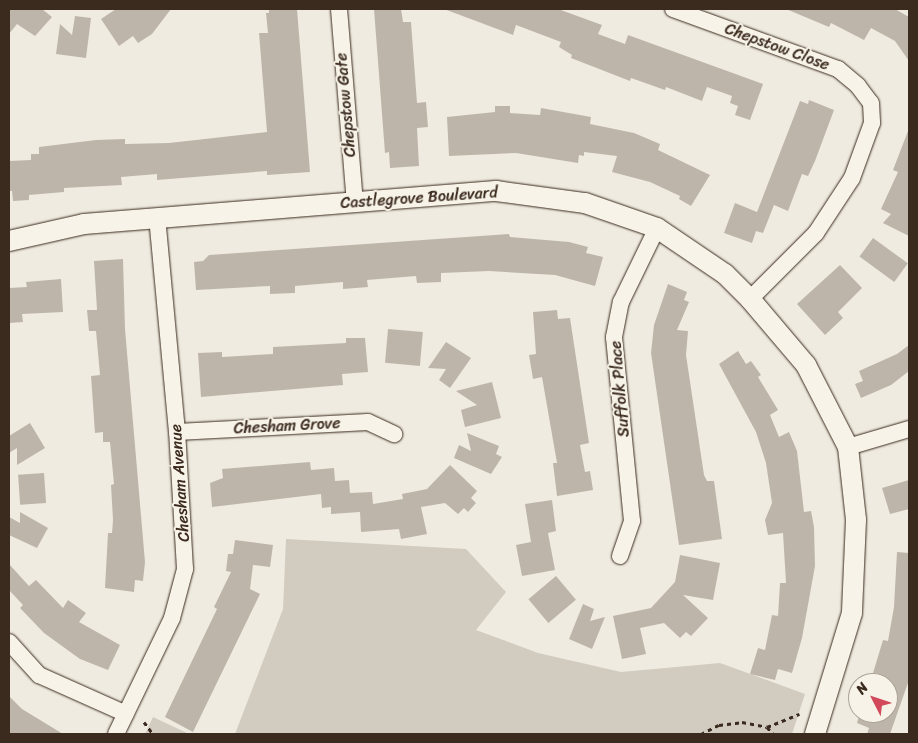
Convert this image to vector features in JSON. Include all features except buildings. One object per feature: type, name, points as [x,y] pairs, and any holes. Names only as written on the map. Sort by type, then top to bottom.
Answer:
[{"type":"street","name":"Chepstow Gate","points":[[339,9],[355,202]]},
{"type":"street","name":"Chepstow Close","points":[[673,9],[838,69],[858,86],[871,102],[872,123],[852,178],[816,233],[750,299]]},
{"type":"street","name":"Castlegrove Boulevard","points":[[9,241],[84,224],[496,191],[585,203],[657,228],[725,274],[750,299],[806,365],[848,447],[856,520],[852,613],[815,734]]},
{"type":"street","name":"Chesham Avenue","points":[[116,734],[172,618],[185,569],[177,432],[157,217]]},
{"type":"street","name":"Suffolk Place","points":[[620,556],[632,521],[614,337],[621,302],[657,228]]},
{"type":"street","name":"Chesham Grove","points":[[177,432],[368,422],[394,434]]},
{"type":"street","points":[[848,447],[909,429]]},
{"type":"street","points":[[9,642],[39,675],[126,714]]},
{"type":"path","points":[[701,734],[719,725],[742,722],[767,727],[799,714]]},
{"type":"path","points":[[144,722],[154,734]]},
{"type":"path","points":[[767,727],[773,734]]},
{"type":"shaded area","points":[[286,539],[466,549],[506,592],[476,630],[538,653],[621,672],[720,663],[805,694],[792,734],[235,734],[283,609]]},
{"type":"shaded area","points":[[153,717],[189,734],[145,734]]}]
